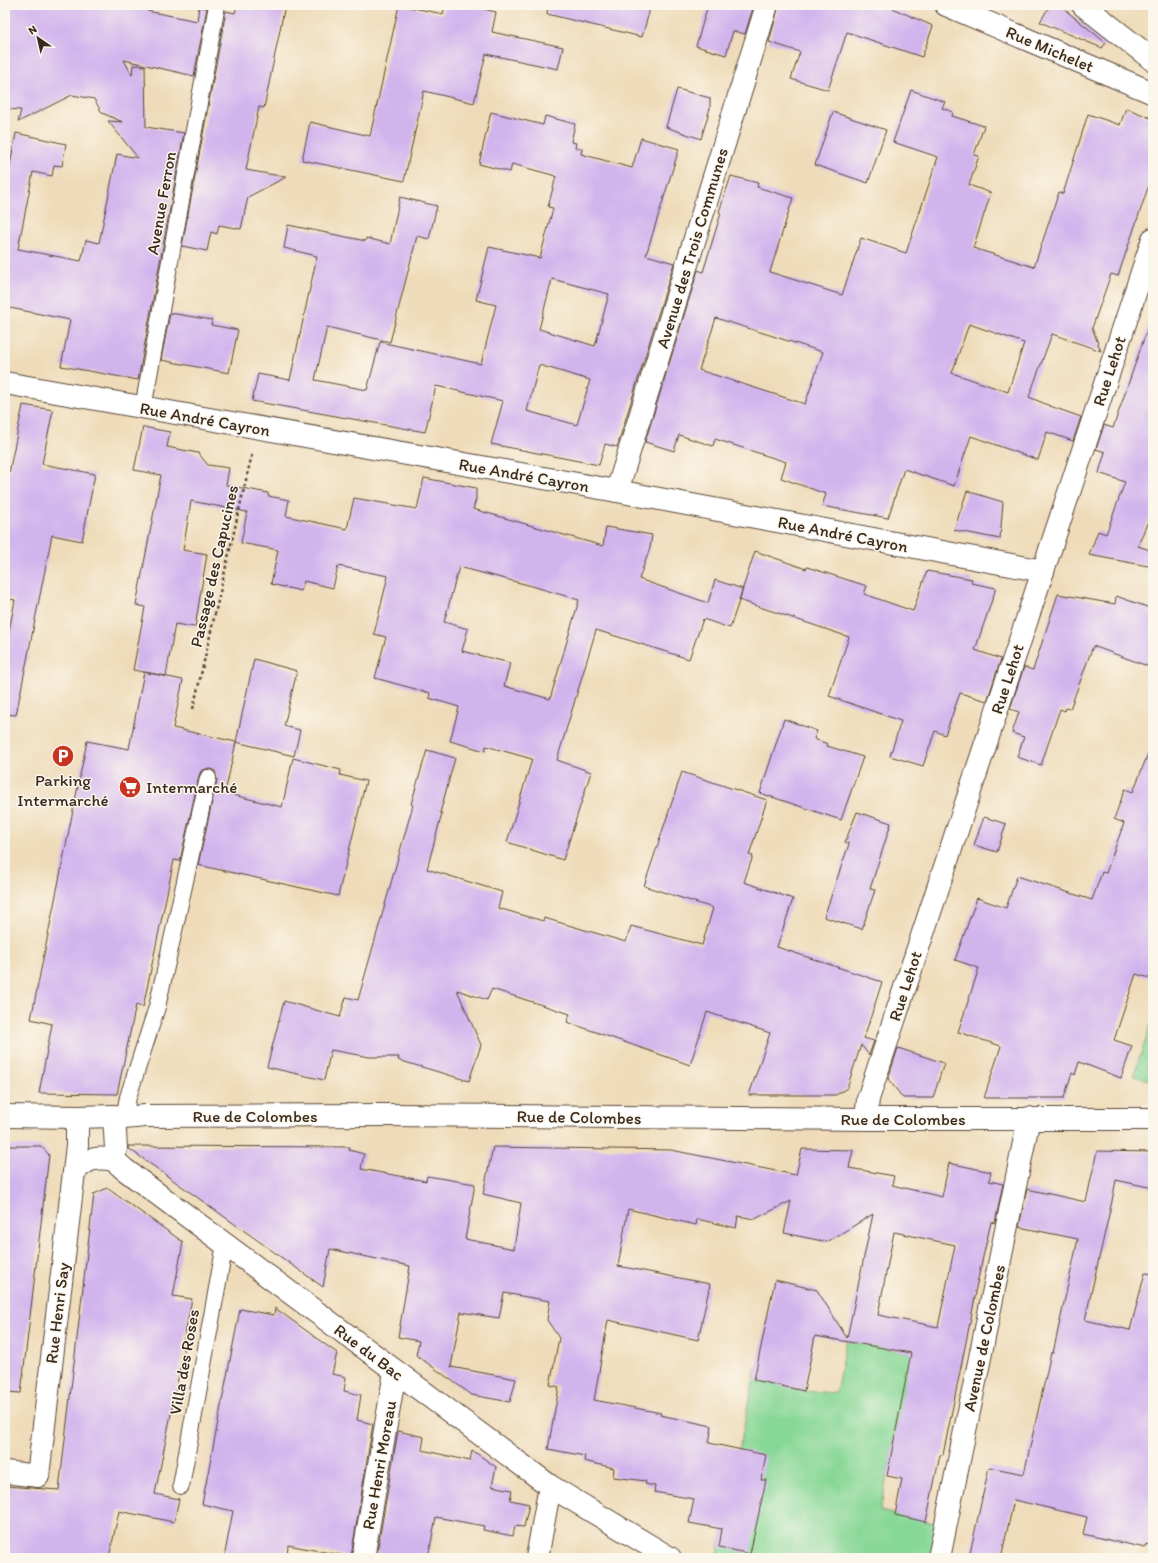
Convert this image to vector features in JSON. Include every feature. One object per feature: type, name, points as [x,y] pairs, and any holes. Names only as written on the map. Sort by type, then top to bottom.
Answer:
[{"type":"street","name":"Avenue des Trois Communes","points":[[617,491],[767,5]]},
{"type":"street","name":"Rue Michelet","points":[[946,5],[1153,94]]},
{"type":"street","points":[[1083,5],[1153,60]]},
{"type":"street","name":"Rue Lehot","points":[[866,1119],[868,1099],[1043,571],[1151,252]]},
{"type":"street","name":"Rue André Cayron","points":[[5,383],[617,491],[1043,571]]},
{"type":"street","name":"Rue de Colombes","points":[[5,1116],[119,1117],[385,1115],[866,1119],[1153,1119]]},
{"type":"street","name":"Rue Henri Say","points":[[5,1472],[38,1476],[77,1145],[76,1117]]},
{"type":"street","points":[[74,1172],[83,1163],[90,1160],[98,1158],[114,1160],[119,1117]]},
{"type":"street","name":"Avenue de Colombes","points":[[939,1558],[1029,1118]]},
{"type":"street","name":"Rue du Bac","points":[[114,1160],[124,1170],[550,1486],[670,1558]]},
{"type":"street","name":"Rue Henri Moreau","points":[[363,1558],[395,1372]]},
{"type":"street","points":[[537,1558],[550,1486]]},
{"type":"lane","name":"Avenue Ferron","points":[[143,408],[216,5]]},
{"type":"lane","points":[[119,1117],[128,1097],[157,1007],[208,778]]},
{"type":"lane","name":"Villa des Roses","points":[[182,1486],[225,1244]]},
{"type":"path","name":"Passage des Capucines","points":[[193,710],[258,428]]},
{"type":"green space","points":[[1153,1019],[1153,1081],[1133,1076]]},
{"type":"green space","points":[[846,1341],[912,1353],[880,1511],[942,1525],[936,1558],[720,1558],[718,1556],[719,1547],[756,1367],[806,1376],[804,1391],[836,1393]]},
{"type":"building","points":[[5,5],[148,5],[147,11],[197,21],[199,7],[207,8],[194,76],[124,60],[132,75],[133,65],[145,66],[146,127],[184,133],[138,380],[61,366],[70,320],[5,307],[5,192],[16,133],[66,144],[62,166],[54,165],[52,176],[33,172],[18,249],[81,261],[86,240],[99,243],[117,154],[138,158],[108,121],[123,122],[102,113],[94,99],[72,95],[18,122],[21,110],[5,109]]},
{"type":"building","points":[[237,5],[285,5],[264,108],[259,107],[246,170],[286,177],[248,197],[241,229],[219,225],[217,234],[211,232],[207,251],[182,246],[226,11],[235,13]]},
{"type":"building","points":[[399,5],[443,14],[445,5],[466,5],[496,12],[492,32],[563,47],[558,69],[486,54],[474,103],[424,91],[404,181],[302,160],[310,122],[370,136]]},
{"type":"building","points":[[548,5],[651,5],[642,37],[547,14]]},
{"type":"building","points":[[708,5],[754,5],[745,34],[733,31],[726,55],[696,46]]},
{"type":"building","points":[[779,5],[885,5],[933,26],[922,57],[847,32],[828,90],[791,79],[800,52],[769,42]]},
{"type":"building","points":[[1050,5],[1059,5],[1106,43],[1102,48],[1040,22]]},
{"type":"building","points":[[677,89],[710,98],[710,108],[701,139],[666,127]]},
{"type":"building","points":[[911,90],[945,102],[942,108],[953,112],[952,116],[984,126],[974,155],[979,156],[969,185],[991,193],[973,248],[1034,267],[1059,192],[1063,194],[1088,114],[1120,125],[1126,108],[1153,119],[1153,173],[1118,276],[1111,274],[1092,328],[1101,351],[1052,334],[1029,397],[1081,417],[1073,441],[1047,432],[1038,460],[971,436],[954,486],[904,469],[888,518],[822,506],[826,494],[781,478],[786,462],[715,439],[713,446],[679,435],[674,451],[645,442],[698,270],[703,272],[721,213],[719,212],[731,176],[758,183],[757,187],[793,198],[770,272],[842,295],[861,238],[906,253],[938,157],[893,142]],"holes":[[[716,318],[823,352],[805,404],[699,370]],[[969,324],[1024,343],[1008,392],[952,373]]]},
{"type":"building","points":[[491,112],[543,125],[545,116],[575,124],[571,142],[576,143],[575,148],[582,149],[581,154],[632,168],[641,138],[679,149],[646,255],[674,263],[617,447],[605,444],[599,465],[491,444],[503,401],[436,386],[425,432],[252,401],[258,374],[290,380],[317,256],[284,248],[288,225],[366,241],[366,238],[390,244],[400,197],[437,206],[429,239],[417,236],[390,342],[327,327],[315,380],[367,390],[380,342],[481,364],[496,305],[476,300],[489,247],[540,258],[553,208],[548,207],[556,176],[512,164],[510,172],[479,164]],"holes":[[[552,279],[609,294],[595,346],[539,329]],[[539,365],[590,380],[577,425],[527,411]]]},
{"type":"building","points":[[833,112],[886,130],[868,183],[815,165]]},
{"type":"building","points":[[170,313],[212,320],[211,325],[238,330],[229,373],[161,360]]},
{"type":"building","points":[[1149,324],[1153,324],[1153,508],[1138,546],[1153,551],[1153,567],[1089,555],[1098,531],[1106,534],[1125,482],[1099,473],[1105,452],[1096,449],[1104,425],[1113,428]]},
{"type":"building","points":[[23,405],[53,410],[42,464],[95,474],[82,541],[52,535],[16,715],[5,714],[5,652],[15,600],[5,598],[5,472],[9,473]]},
{"type":"building","points":[[143,427],[170,432],[167,447],[198,453],[208,465],[229,468],[226,485],[268,493],[268,496],[289,500],[286,516],[347,529],[354,498],[417,509],[424,478],[476,488],[476,499],[473,509],[603,546],[606,527],[652,535],[650,548],[639,579],[708,603],[715,580],[743,589],[730,628],[703,619],[689,659],[596,630],[557,760],[591,772],[563,860],[507,842],[532,759],[486,746],[485,751],[450,741],[459,707],[429,698],[430,693],[375,678],[386,637],[374,634],[388,576],[338,566],[333,588],[304,581],[301,591],[271,584],[278,550],[241,543],[247,512],[191,501],[183,550],[207,554],[195,627],[175,624],[166,676],[133,670],[145,607],[136,605],[161,475],[134,470]],"holes":[[[459,567],[579,600],[550,699],[504,686],[510,663],[462,651],[468,629],[444,622]]]},
{"type":"building","points":[[967,491],[1003,502],[1000,539],[954,530]]},
{"type":"building","points":[[755,551],[806,569],[807,567],[867,586],[864,594],[913,611],[927,571],[972,579],[971,583],[996,588],[975,650],[1001,659],[987,701],[960,693],[945,735],[935,731],[923,766],[890,756],[901,721],[829,696],[849,637],[739,600]]},
{"type":"building","points":[[1058,594],[1115,604],[1116,596],[1153,609],[1153,668],[1093,646],[1070,709],[1066,708],[1065,711],[1060,709],[1041,765],[1017,757],[1024,737],[1012,733],[1019,712],[1010,709],[1024,667],[1033,670]]},
{"type":"building","points":[[254,659],[297,671],[284,726],[300,730],[294,756],[236,742]]},
{"type":"building","points":[[144,672],[183,680],[173,728],[236,742],[225,793],[282,807],[293,758],[341,770],[340,775],[366,781],[338,896],[198,865],[217,780],[215,771],[206,769],[201,771],[180,861],[174,860],[143,1007],[136,1005],[117,1094],[39,1093],[52,1024],[31,1019],[87,741],[129,749]]},
{"type":"building","points":[[784,719],[817,731],[814,739],[828,744],[827,746],[863,757],[841,820],[760,793]]},
{"type":"building","points":[[1151,746],[1153,746],[1153,979],[1136,974],[1114,1040],[1132,1046],[1121,1078],[1079,1062],[1075,1075],[1072,1073],[1064,1098],[984,1098],[1001,1046],[958,1032],[979,968],[955,960],[977,898],[1006,908],[1017,876],[1092,900],[1102,872],[1106,873],[1124,823],[1114,819],[1125,789],[1133,792]]},
{"type":"building","points":[[427,750],[455,758],[427,869],[502,892],[498,908],[543,921],[544,918],[626,942],[631,926],[702,945],[713,908],[644,886],[682,772],[767,800],[749,855],[753,856],[744,882],[793,899],[777,947],[882,982],[864,1038],[874,1041],[869,1055],[861,1045],[847,1088],[836,1095],[749,1095],[770,1033],[707,1012],[690,1065],[567,1022],[570,1014],[492,989],[487,1000],[457,990],[481,1045],[469,1081],[398,1060],[399,1057],[369,1057],[331,1050],[324,1080],[267,1067],[284,1001],[340,1017],[346,997],[358,1000]]},
{"type":"building","points":[[857,812],[891,823],[870,889],[875,890],[862,929],[824,917],[849,844],[845,842]]},
{"type":"building","points":[[984,817],[1006,824],[997,852],[974,845]]},
{"type":"building","points":[[898,1048],[944,1063],[933,1098],[903,1098],[888,1079]]},
{"type":"building","points":[[5,1146],[41,1146],[49,1155],[21,1393],[5,1392]]},
{"type":"building","points":[[128,1146],[350,1147],[349,1150],[364,1154],[361,1169],[426,1181],[427,1176],[475,1184],[465,1239],[514,1249],[521,1203],[483,1194],[493,1147],[671,1150],[796,1175],[802,1149],[853,1150],[849,1168],[894,1176],[892,1185],[942,1197],[949,1163],[991,1172],[989,1181],[1003,1184],[995,1223],[991,1222],[975,1292],[943,1455],[940,1455],[926,1522],[895,1515],[902,1479],[887,1476],[911,1353],[815,1336],[804,1391],[754,1380],[775,1280],[817,1290],[847,1338],[873,1214],[827,1242],[784,1233],[791,1201],[755,1219],[738,1216],[736,1228],[697,1219],[696,1225],[628,1209],[618,1266],[710,1284],[698,1340],[608,1320],[594,1400],[661,1413],[660,1415],[712,1426],[709,1443],[766,1455],[761,1480],[766,1480],[750,1554],[719,1547],[722,1529],[689,1523],[694,1499],[654,1492],[655,1486],[645,1484],[646,1481],[613,1477],[614,1468],[584,1461],[585,1456],[548,1449],[559,1387],[550,1385],[559,1338],[547,1320],[550,1301],[504,1293],[499,1318],[461,1312],[451,1367],[516,1379],[510,1402],[472,1395],[416,1355],[419,1341],[398,1337],[410,1266],[330,1249],[323,1287],[128,1148]],"holes":[[[894,1232],[955,1245],[938,1327],[878,1315]]]},
{"type":"building","points":[[1097,1151],[1153,1152],[1153,1188],[1116,1180],[1085,1320],[1130,1330],[1145,1273],[1153,1274],[1153,1546],[1146,1544],[1145,1548],[1083,1534],[1087,1517],[1014,1500],[1001,1558],[969,1558],[989,1467],[1024,1474],[1078,1239],[1019,1227],[1027,1189],[1086,1202]]},
{"type":"building","points":[[107,1188],[183,1242],[173,1296],[192,1299],[182,1349],[184,1349],[155,1494],[179,1499],[174,1522],[119,1511],[109,1558],[29,1558],[5,1554],[5,1486],[59,1490],[94,1194]]},
{"type":"building","points":[[275,1308],[337,1353],[332,1374],[346,1377],[344,1391],[361,1395],[357,1420],[373,1424],[351,1557],[288,1545],[287,1558],[224,1558],[233,1511],[202,1504],[240,1309],[274,1315]]},
{"type":"building","points":[[398,1431],[424,1437],[422,1450],[470,1461],[472,1450],[496,1467],[492,1486],[512,1490],[510,1500],[529,1504],[524,1527],[515,1526],[513,1536],[483,1530],[484,1526],[436,1517],[428,1558],[376,1558]]},
{"type":"place","name":"Parking Intermarché","points":[[63,756]]},
{"type":"place","name":"Intermarché","points":[[130,787]]}]
